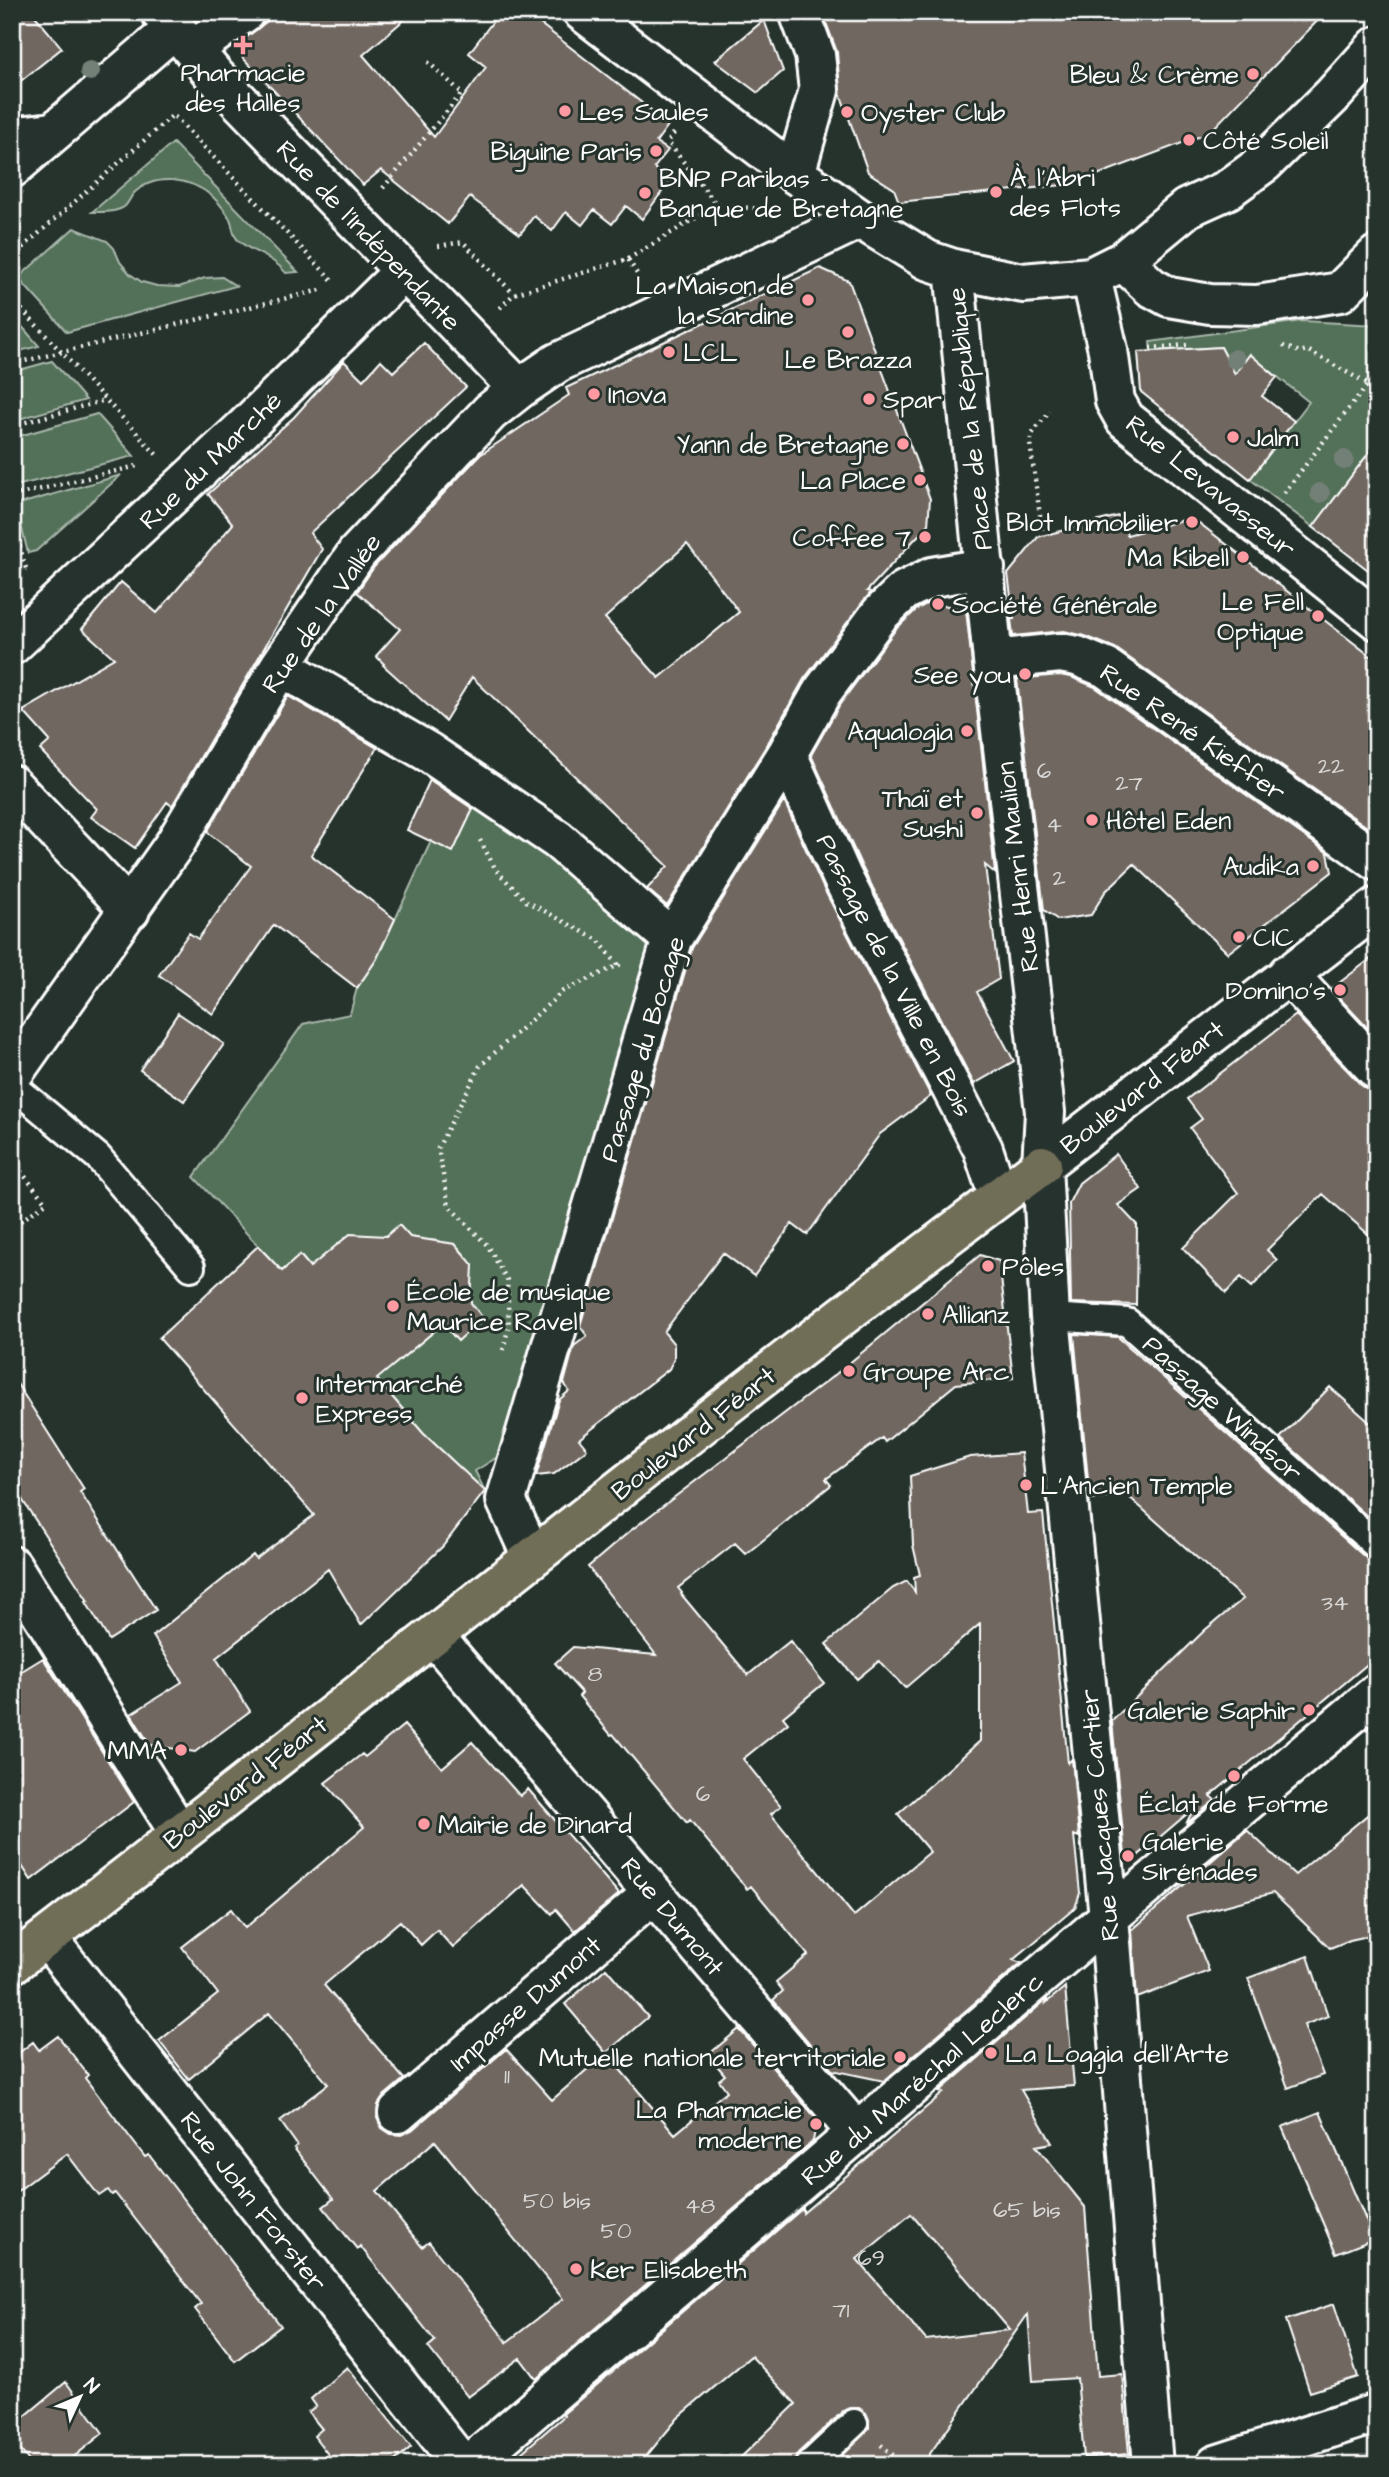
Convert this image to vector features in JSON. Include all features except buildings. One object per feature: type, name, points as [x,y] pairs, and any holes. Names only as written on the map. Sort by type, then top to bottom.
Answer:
[{"type":"main road","name":"Boulevard Féart","points":[[12,1964],[532,1557],[1042,1165]]},
{"type":"street","points":[[12,168],[176,30],[245,12]]},
{"type":"street","name":"Place de la République","points":[[583,12],[785,189],[860,219],[927,260],[954,269],[1023,283],[1107,269]]},
{"type":"street","points":[[785,189],[819,90],[815,55],[799,12]]},
{"type":"street","name":"Rue de l'Indépendante","points":[[176,30],[215,76],[519,389]]},
{"type":"street","points":[[1107,269],[1187,208],[1227,190],[1264,163],[1333,96],[1377,46]]},
{"type":"street","name":"Rue de la Vallée","points":[[12,1074],[176,842],[280,666],[357,553],[490,412],[557,363],[860,219]]},
{"type":"street","points":[[1107,269],[1169,297],[1210,303],[1257,305],[1340,292],[1377,255]]},
{"type":"street","name":"Place de la République","points":[[954,269],[985,568]]},
{"type":"street","name":"Rue Levavasseur","points":[[1107,269],[1108,350],[1115,401],[1125,419],[1377,620]]},
{"type":"street","name":"Rue du Marché","points":[[12,645],[184,485],[404,271]]},
{"type":"street","name":"Rue Henri Maulion","points":[[985,568],[993,660],[1045,1112],[1042,1165]]},
{"type":"street","name":"Passage du Bocage","points":[[532,1557],[506,1500],[672,939],[787,754],[822,692],[880,614],[904,591],[932,577],[985,568]]},
{"type":"street","name":"Rue René Kieffer","points":[[993,660],[1060,653],[1077,656],[1106,668],[1377,861]]},
{"type":"street","points":[[280,666],[428,752],[558,840],[672,939]]},
{"type":"street","name":"Passage de la Ville en Bois","points":[[787,754],[842,877],[983,1149],[999,1197]]},
{"type":"street","points":[[12,785],[130,910]]},
{"type":"street","name":"Boulevard Féart","points":[[1042,1165],[1377,907]]},
{"type":"street","points":[[1288,974],[1377,1070]]},
{"type":"street","name":"Rue Jacques Cartier","points":[[1042,1165],[1050,1317],[1109,1917],[1153,2465]]},
{"type":"street","points":[[12,1566],[180,1834]]},
{"type":"street","name":"Rue Dumont","points":[[434,1636],[857,2133]]},
{"type":"street","name":"Rue du Maréchal Leclerc","points":[[469,2465],[1109,1917],[1377,1693]]},
{"type":"street","name":"Impasse Dumont","points":[[398,2113],[653,1893]]},
{"type":"street","name":"Rue John Forster","points":[[47,1938],[462,2465]]},
{"type":"street","points":[[1216,2465],[1377,2413]]},
{"type":"lane","points":[[12,136],[19,130],[63,125]]},
{"type":"lane","points":[[12,1084],[99,1157],[191,1267]]},
{"type":"lane","name":"Passage Windsor","points":[[1050,1317],[1127,1322],[1377,1546]]},
{"type":"lane","points":[[809,2465],[854,2423]]},
{"type":"path","points":[[356,221],[462,93],[428,62]]},
{"type":"path","points":[[12,257],[173,115],[338,286],[12,364]]},
{"type":"path","points":[[668,142],[717,205]]},
{"type":"path","points":[[469,338],[514,294],[628,260],[717,205],[771,211],[785,189]]},
{"type":"path","points":[[438,247],[463,242],[514,294]]},
{"type":"path","points":[[628,260],[645,285]]},
{"type":"path","points":[[12,299],[184,485]]},
{"type":"path","points":[[1108,350],[1200,345]]},
{"type":"path","points":[[1281,345],[1300,352],[1307,350],[1377,390]]},
{"type":"path","points":[[1257,525],[1367,385]]},
{"type":"path","points":[[12,426],[106,400]]},
{"type":"path","points":[[1042,530],[1030,443],[1032,434],[1050,411]]},
{"type":"path","points":[[12,496],[154,462],[168,446]]},
{"type":"path","points":[[12,519],[29,579]]},
{"type":"path","points":[[12,573],[26,569]]},
{"type":"path","points":[[474,829],[496,870],[526,901],[598,940],[618,965]]},
{"type":"path","points":[[502,1352],[509,1325],[507,1280],[488,1246],[449,1206],[438,1147],[480,1066],[563,991],[672,939]]},
{"type":"path","points":[[12,1160],[46,1203],[12,1227]]},
{"type":"green space","points":[[173,143],[298,272],[286,273],[274,262],[242,244],[235,237],[228,216],[215,199],[194,185],[184,182],[162,180],[152,183],[133,194],[120,209],[92,212]]},
{"type":"green space","points":[[74,228],[107,241],[130,274],[142,282],[179,287],[205,278],[222,277],[236,286],[67,332],[18,278]]},
{"type":"green space","points":[[12,315],[39,346],[12,353]]},
{"type":"green space","points":[[1302,321],[1377,325],[1377,448],[1364,459],[1313,527],[1250,479],[1309,402],[1250,355],[1235,374],[1221,347],[1151,351],[1150,342]]},
{"type":"green space","points":[[52,361],[86,400],[12,421],[12,372]]},
{"type":"green space","points":[[97,414],[134,456],[12,487],[12,438]]},
{"type":"green space","points":[[121,475],[36,551],[28,553],[16,505]]},
{"type":"green space","points":[[480,795],[655,939],[558,1248],[502,1454],[475,1471],[485,1491],[423,1433],[362,1362],[379,1349],[394,1365],[443,1324],[458,1340],[483,1319],[464,1294],[469,1260],[456,1245],[449,1251],[441,1242],[432,1240],[421,1249],[329,1288],[300,1255],[291,1281],[194,1177],[303,1024],[350,1014],[357,988],[377,959],[431,841],[453,851]]},
{"type":"place","name":"Pharmacie des Halles","points":[[243,45]]},
{"type":"place","name":"Bleu & Crème","points":[[1253,74]]},
{"type":"place","name":"Les Saules","points":[[565,111]]},
{"type":"place","name":"Oyster Club","points":[[847,112]]},
{"type":"place","name":"Côté Soleil","points":[[1189,140]]},
{"type":"place","name":"Biguine Paris","points":[[656,151]]},
{"type":"place","name":"À l'Abri des Flots","points":[[996,192]]},
{"type":"place","name":"BNP Paribas - Banque de Bretagne","points":[[645,193]]},
{"type":"place","name":"La Maison de la Sardine","points":[[808,300]]},
{"type":"place","name":"Le Brazza","points":[[848,332]]},
{"type":"place","name":"LCL","points":[[669,352]]},
{"type":"place","name":"Inova","points":[[594,394]]},
{"type":"place","name":"Spar","points":[[869,399]]},
{"type":"place","name":"Jalm","points":[[1233,437]]},
{"type":"place","name":"Yann de Bretagne","points":[[903,444]]},
{"type":"place","name":"La Place","points":[[920,480]]},
{"type":"place","name":"Blot Immobilier","points":[[1192,522]]},
{"type":"place","name":"Coffee 7","points":[[925,537]]},
{"type":"place","name":"Ma Kibell","points":[[1243,557]]},
{"type":"place","name":"Société Générale","points":[[938,604]]},
{"type":"place","name":"Le Fell Optique","points":[[1318,616]]},
{"type":"place","name":"See you","points":[[1025,674]]},
{"type":"place","name":"Aqualogia","points":[[967,731]]},
{"type":"place","name":"Thaï et Sushi","points":[[977,813]]},
{"type":"place","name":"Hôtel Eden","points":[[1092,820]]},
{"type":"place","name":"Audika","points":[[1313,866]]},
{"type":"place","name":"CIC","points":[[1239,937]]},
{"type":"place","name":"Domino's","points":[[1340,990]]},
{"type":"place","name":"Pôles","points":[[988,1266]]},
{"type":"place","name":"École de musique Maurice Ravel","points":[[393,1306]]},
{"type":"place","name":"Allianz","points":[[928,1314]]},
{"type":"place","name":"Groupe Arc","points":[[849,1371]]},
{"type":"place","name":"Intermarché Express","points":[[302,1398]]},
{"type":"place","name":"L'Ancien Temple","points":[[1026,1485]]},
{"type":"place","name":"Galerie Saphir","points":[[1309,1710]]},
{"type":"place","name":"MMA","points":[[181,1750]]},
{"type":"place","name":"Éclat de Forme","points":[[1234,1776]]},
{"type":"place","name":"Mairie de Dinard","points":[[424,1824]]},
{"type":"place","name":"Galerie Sirénades","points":[[1128,1856]]},
{"type":"place","name":"La Loggia dell’Arte","points":[[991,2053]]},
{"type":"place","name":"Mutuelle nationale territoriale","points":[[900,2057]]},
{"type":"place","name":"La Pharmacie moderne","points":[[816,2124]]},
{"type":"place","name":"Ker Elisabeth","points":[[576,2269]]}]
